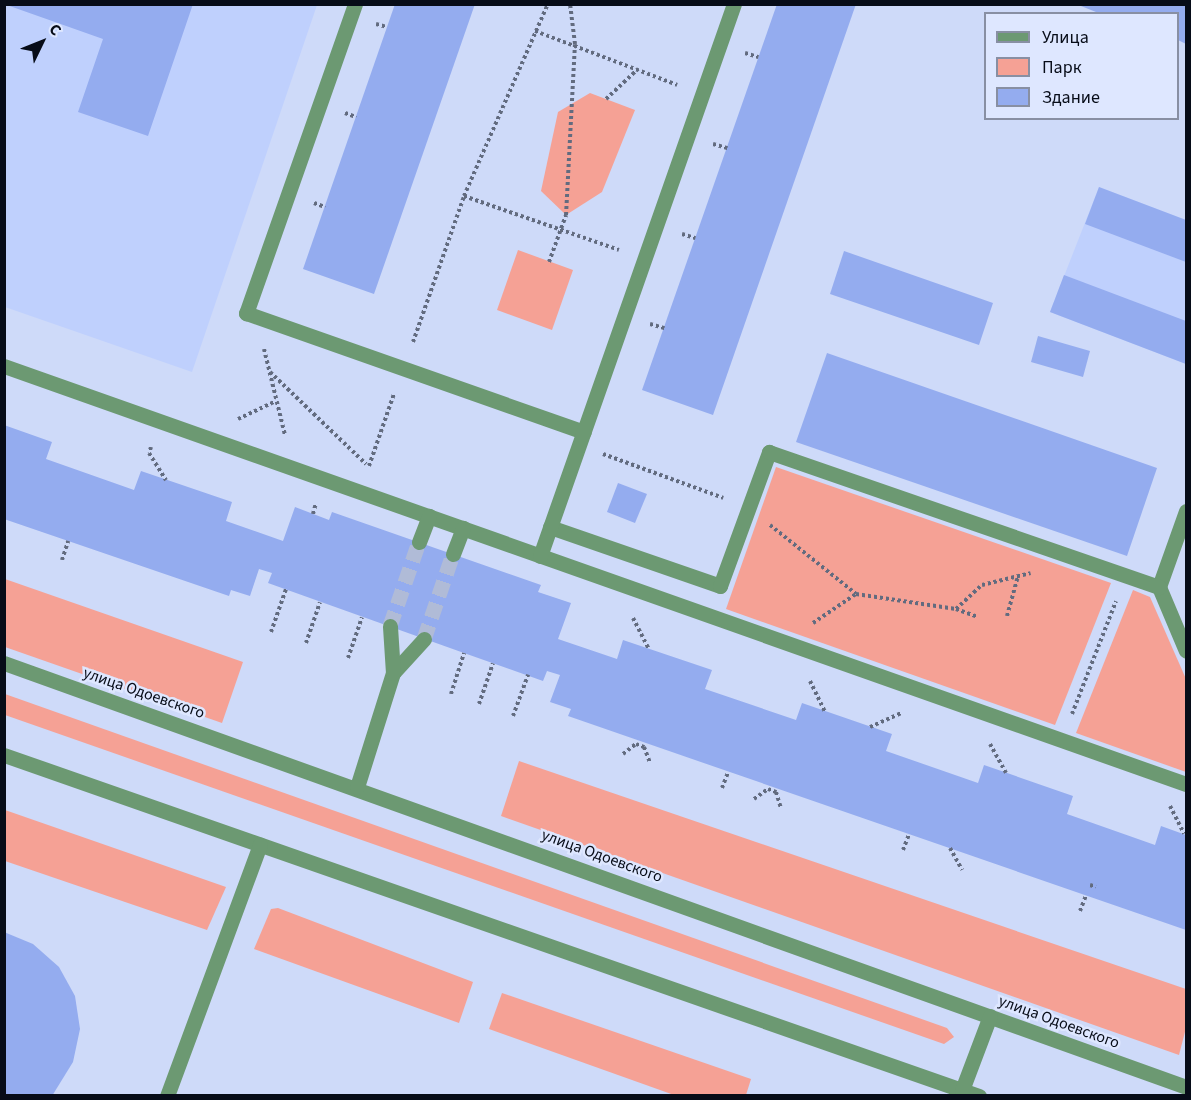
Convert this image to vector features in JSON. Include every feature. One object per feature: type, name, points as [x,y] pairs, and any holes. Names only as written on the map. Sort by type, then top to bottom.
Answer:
[{"type":"street","points":[[355,4],[246,313],[404,368],[581,439]]},
{"type":"street","points":[[540,556],[734,4]]},
{"type":"street","points":[[4,366],[1186,784]]},
{"type":"street","points":[[550,527],[720,586],[769,452],[1159,587]]},
{"type":"street","points":[[1186,511],[1159,587],[1186,651]]},
{"type":"street","points":[[419,542],[429,516]]},
{"type":"street","points":[[453,554],[463,528]]},
{"type":"street","points":[[357,787],[393,673],[390,626]]},
{"type":"street","points":[[393,673],[424,639]]},
{"type":"street","name":"улица Одоевского","points":[[4,663],[357,787],[1186,1088]]},
{"type":"street","points":[[4,755],[942,1090],[962,1090],[979,1095]]},
{"type":"street","points":[[167,1095],[260,845]]},
{"type":"street","points":[[962,1090],[990,1016]]},
{"type":"path","points":[[359,492],[464,196],[548,4]]},
{"type":"path","points":[[549,262],[566,215],[575,44],[570,4]]},
{"type":"path","points":[[535,31],[575,44],[703,95]]},
{"type":"path","points":[[606,99],[638,69]]},
{"type":"path","points":[[464,196],[645,259]]},
{"type":"path","points":[[256,316],[292,468]]},
{"type":"path","points":[[269,371],[369,466]]},
{"type":"path","points":[[581,439],[748,507],[856,594],[956,609],[978,617]]},
{"type":"path","points":[[149,453],[166,480]]},
{"type":"path","points":[[62,560],[68,541]]},
{"type":"path","points":[[956,609],[982,585],[1083,561]]},
{"type":"path","points":[[1007,616],[1018,576]]},
{"type":"path","points":[[1062,740],[1126,576]]},
{"type":"path","points":[[271,632],[286,589]]},
{"type":"path","points":[[785,642],[856,594]]},
{"type":"path","points":[[306,644],[320,602]]},
{"type":"path","points":[[348,658],[362,616]]},
{"type":"path","points":[[632,621],[649,648]]},
{"type":"path","points":[[451,694],[464,653]]},
{"type":"path","points":[[479,704],[493,663]]},
{"type":"path","points":[[513,716],[528,675]]},
{"type":"path","points":[[809,684],[825,712]]},
{"type":"path","points":[[870,727],[900,716]]},
{"type":"path","points":[[623,754],[641,744],[650,763]]},
{"type":"path","points":[[989,746],[1006,773]]},
{"type":"path","points":[[722,788],[728,772]]},
{"type":"path","points":[[754,799],[772,789],[781,808]]},
{"type":"path","points":[[1168,810],[1184,834]]},
{"type":"path","points":[[903,850],[909,834]]},
{"type":"path","points":[[950,848],[962,870]]},
{"type":"path","points":[[1089,885],[1096,887]]},
{"type":"path","points":[[1080,911],[1086,894]]},
{"type":"shaded area","points":[[5,5],[317,5],[192,372],[5,307]]},
{"type":"shaded area","points":[[1099,187],[1186,220],[1186,364],[1050,312]]},
{"type":"green space","points":[[590,93],[635,110],[602,192],[566,215],[541,191],[558,112]]},
{"type":"green space","points":[[518,250],[573,270],[552,330],[497,310]]},
{"type":"green space","points":[[776,467],[1111,583],[1055,725],[726,609]]},
{"type":"green space","points":[[5,579],[243,662],[222,723],[5,647]]},
{"type":"green space","points":[[1133,590],[1150,597],[1186,679],[1186,772],[1076,733]]},
{"type":"green space","points":[[5,694],[947,1028],[954,1037],[944,1044],[5,715]]},
{"type":"green space","points":[[519,761],[1186,989],[1186,1028],[1179,1055],[501,816]]},
{"type":"green space","points":[[5,810],[226,887],[207,930],[5,861]]},
{"type":"green space","points":[[278,908],[473,982],[459,1023],[254,949],[271,909]]},
{"type":"green space","points":[[502,993],[751,1079],[746,1095],[674,1095],[489,1029]]},
{"type":"building","points":[[4,4],[193,4],[148,136],[78,112],[103,39]]},
{"type":"building","points":[[395,4],[475,4],[374,294],[303,269]]},
{"type":"building","points":[[777,4],[856,4],[713,415],[642,390]]},
{"type":"building","points":[[1076,4],[1186,4],[1186,44],[1179,40],[1179,12],[1096,12]]},
{"type":"building","points":[[1099,187],[1186,220],[1186,262],[1085,224]]},
{"type":"building","points":[[844,251],[993,303],[979,345],[830,294]]},
{"type":"building","points":[[1064,275],[1186,321],[1186,364],[1050,312]]},
{"type":"building","points":[[1038,336],[1090,351],[1083,377],[1031,362]]},
{"type":"building","points":[[827,353],[1157,468],[1127,556],[796,442]]},
{"type":"building","points":[[4,425],[52,442],[46,459],[134,490],[141,471],[232,502],[226,521],[283,541],[295,507],[329,520],[332,512],[541,585],[538,592],[571,603],[558,639],[617,659],[623,640],[712,670],[705,689],[796,720],[802,703],[892,734],[886,751],[978,783],[984,765],[1073,796],[1067,814],[1155,845],[1161,826],[1186,835],[1186,930],[568,716],[571,709],[550,702],[560,675],[547,671],[543,681],[268,583],[272,573],[259,569],[250,596],[231,590],[229,596],[4,519]]},
{"type":"building","points":[[618,483],[647,494],[635,523],[607,512]]},
{"type":"building","points":[[4,932],[33,944],[59,967],[75,996],[80,1029],[73,1062],[52,1096],[4,1096]]},
{"type":"tunnel","points":[[390,626],[419,542]]},
{"type":"tunnel","points":[[424,639],[453,554]]}]
